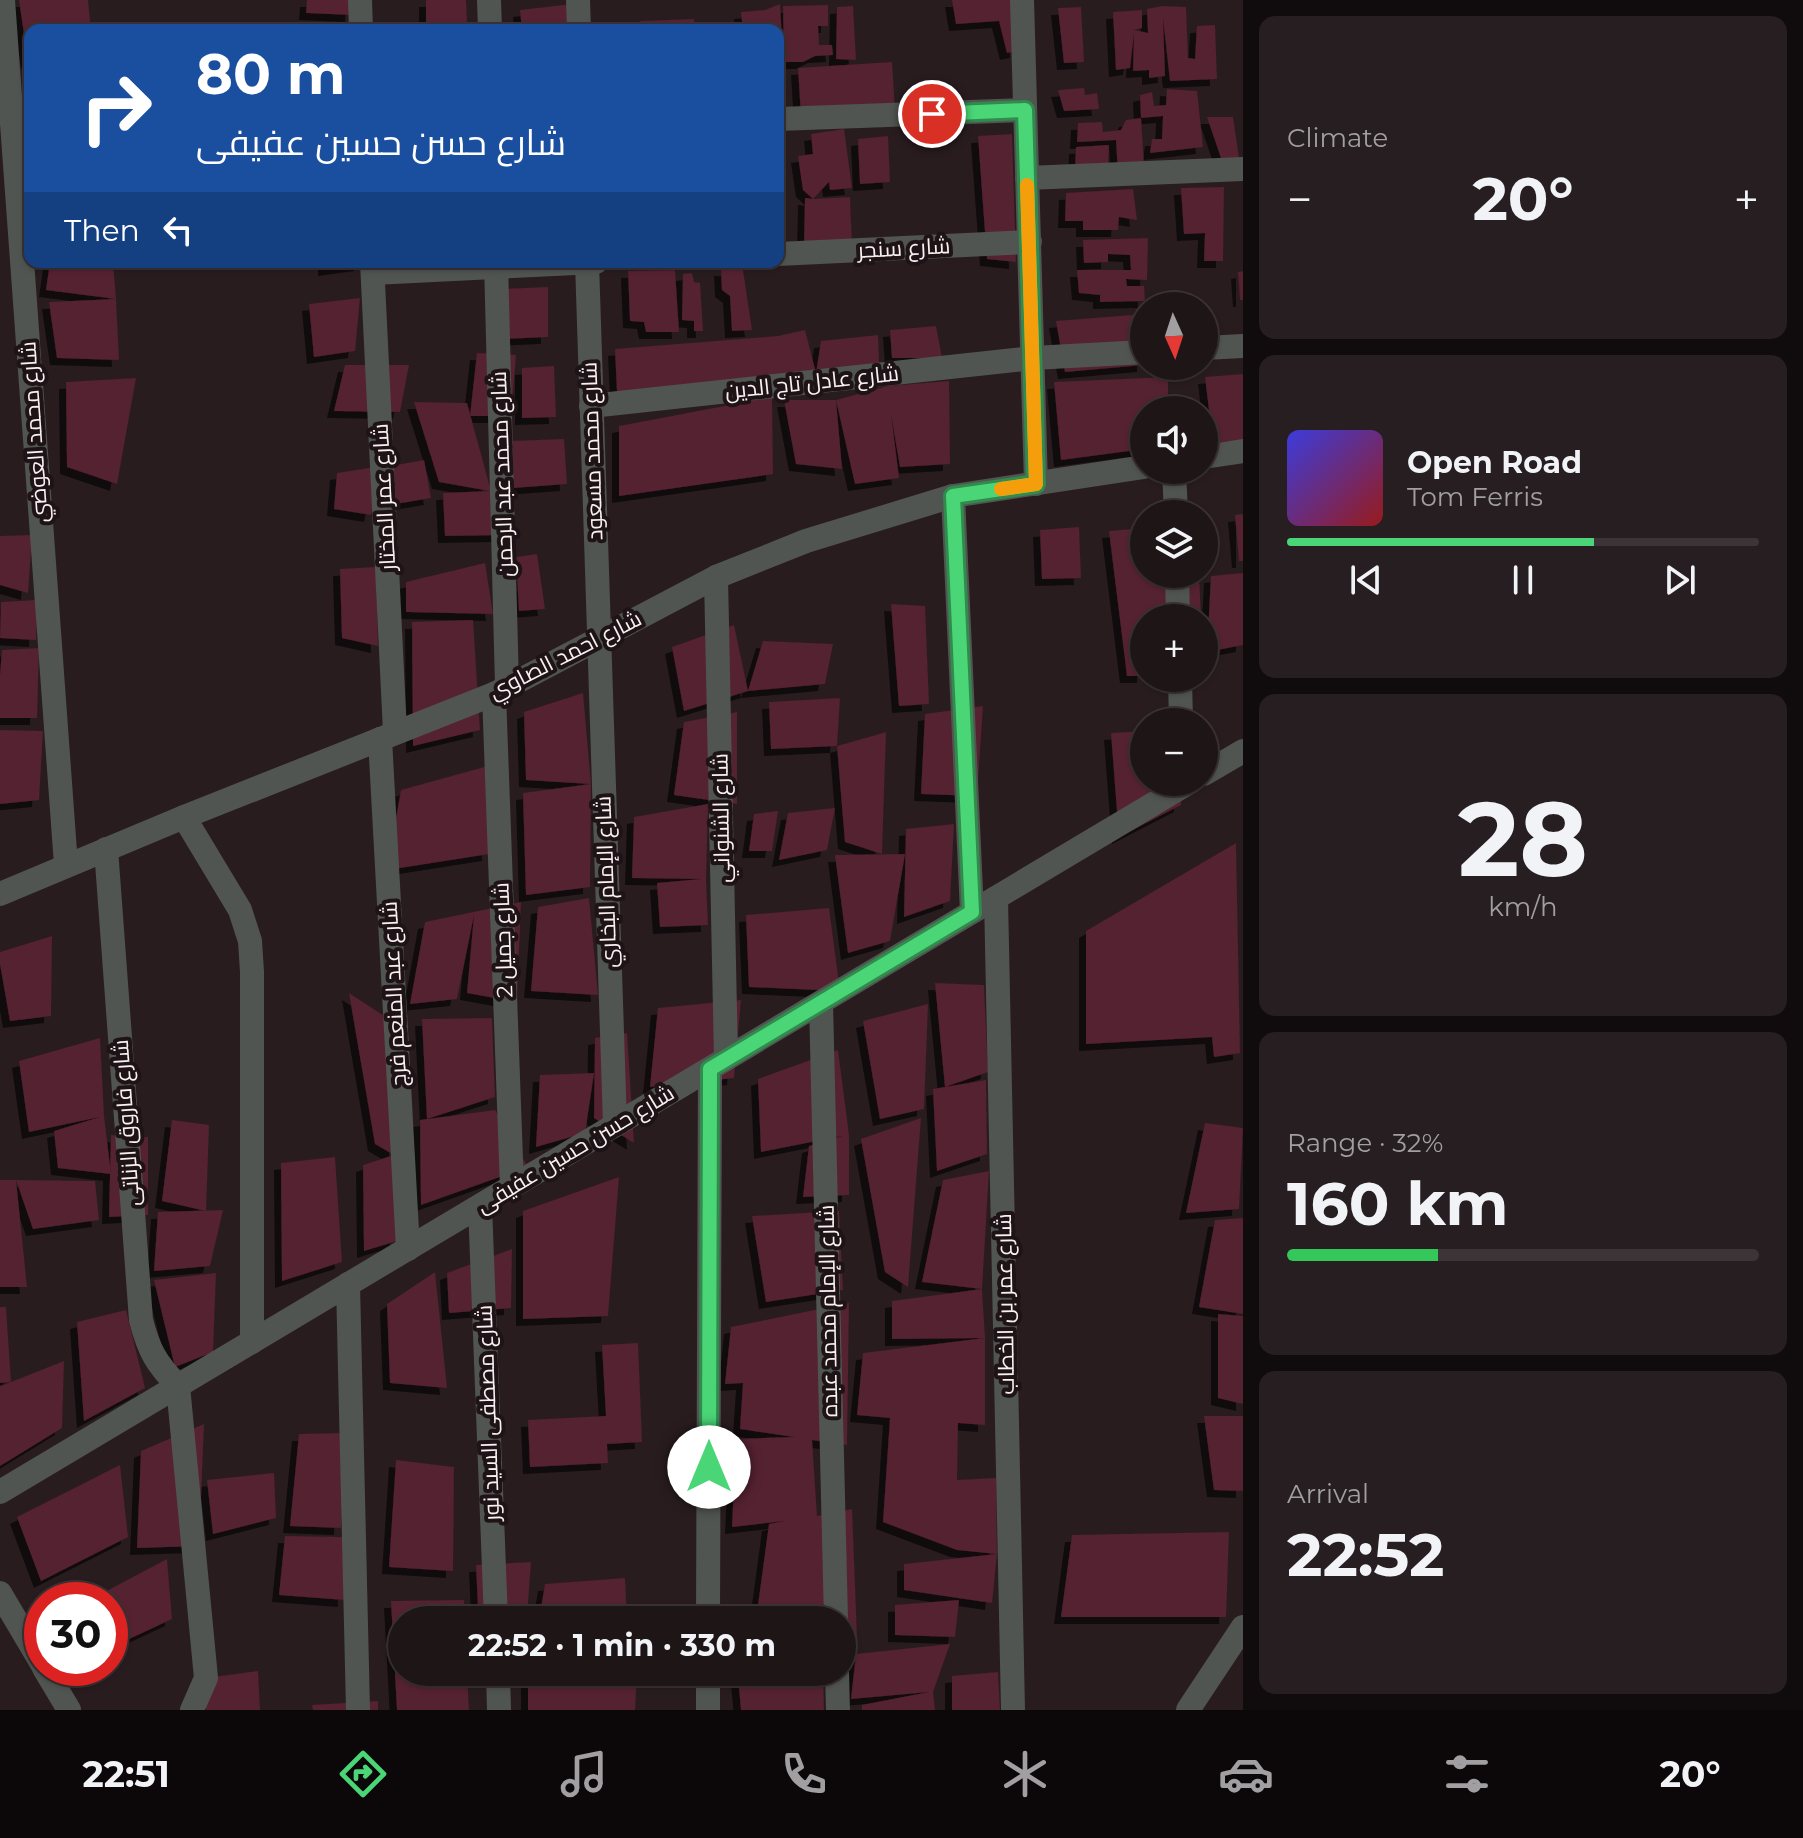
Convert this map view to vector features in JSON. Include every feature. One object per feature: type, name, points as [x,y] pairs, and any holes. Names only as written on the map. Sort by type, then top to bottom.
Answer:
[{"type":"street","name":"شارع محمد العوضي","points":[[3,0],[66,865]]},
{"type":"street","points":[[360,0],[361,24]]},
{"type":"street","points":[[489,0],[490,24]]},
{"type":"street","points":[[578,0],[579,24]]},
{"type":"street","points":[[1022,0],[1036,484]]},
{"type":"street","points":[[784,119],[1025,110]]},
{"type":"street","points":[[1027,178],[1243,169]]},
{"type":"street","name":"شارع سنجر","points":[[784,254],[1030,242]]},
{"type":"street","name":"شارع عمر المختار","points":[[373,268],[388,735]]},
{"type":"street","name":"شارع محمد عبد الرحمن","points":[[496,268],[501,690]]},
{"type":"street","name":"شارع محمد مسعود","points":[[587,268],[598,639]]},
{"type":"street","points":[[1218,347],[1243,346]]},
{"type":"street","name":"شارع عادل تاج الدين","points":[[591,406],[1033,358],[1130,353]]},
{"type":"street","points":[[1218,455],[1243,451]]},
{"type":"street","name":"شارع احمد الصاوي","points":[[0,894],[501,690],[716,577],[806,541],[953,496],[1130,469]]},
{"type":"street","points":[[953,496],[972,912]]},
{"type":"street","name":"شارع الشنواني","points":[[708,1606],[718,1064],[716,577]]},
{"type":"street","name":"شارع الإمام البخاري","points":[[598,639],[615,1125]]},
{"type":"street","name":"شارع جميل 2","points":[[501,690],[512,1187]]},
{"type":"street","name":"شارع عبد المنعم فرج","points":[[388,735],[408,1249]]},
{"type":"street","points":[[1218,766],[1243,751]]},
{"type":"street","name":"شارع حسن حسين عفيفى","points":[[0,1492],[1165,796]]},
{"type":"street","points":[[184,817],[240,910],[250,941],[252,1342]]},
{"type":"street","name":"شارع فاروق الزناتى","points":[[106,849],[141,1320],[147,1345],[178,1386]]},
{"type":"street","name":"شارع عمر بن الخطاب","points":[[996,898],[1013,1710]]},
{"type":"street","name":"شارع الإمام محمد عبده","points":[[821,1003],[836,1606]]},
{"type":"street","name":"شارع مصطفى السيد نور","points":[[480,1206],[495,1606]]},
{"type":"street","points":[[348,1284],[358,1710]]},
{"type":"street","points":[[178,1386],[206,1678],[192,1710]]},
{"type":"street","points":[[0,1593],[24,1634]]},
{"type":"street","points":[[1188,1710],[1243,1627]]},
{"type":"street","points":[[55,1686],[69,1710]]},
{"type":"street","points":[[498,1686],[499,1710]]},
{"type":"street","points":[[708,1686],[708,1710]]},
{"type":"street","points":[[837,1686],[838,1710]]},
{"type":"building","points":[[19,0],[88,0],[90,24],[24,24],[24,34]]},
{"type":"building","points":[[307,0],[353,0],[352,15],[306,13]]},
{"type":"building","points":[[426,0],[466,0],[467,22],[426,23]]},
{"type":"building","points":[[952,0],[1016,0],[1017,51],[1007,53],[999,21],[956,24]]},
{"type":"building","points":[[572,4],[573,24],[521,24],[520,10]]},
{"type":"building","points":[[780,4],[781,24],[742,24],[741,12],[765,10]]},
{"type":"building","points":[[828,5],[828,26],[818,26],[819,45],[832,45],[833,55],[815,56],[803,62],[784,62],[783,6]]},
{"type":"building","points":[[853,6],[856,60],[836,59],[837,7]]},
{"type":"building","points":[[1081,7],[1084,62],[1064,63],[1058,8]]},
{"type":"building","points":[[1186,7],[1188,58],[1195,59],[1197,26],[1215,25],[1217,79],[1170,81],[1163,18],[1165,76],[1149,78],[1149,70],[1133,71],[1134,33],[1130,68],[1116,70],[1113,12],[1142,10],[1142,28],[1134,30],[1148,33],[1147,9]]},
{"type":"building","points":[[694,19],[694,24],[640,24],[640,21]]},
{"type":"building","points":[[892,62],[895,110],[801,116],[798,68]]},
{"type":"building","points":[[1084,88],[1085,95],[1097,93],[1099,109],[1064,111],[1058,90]]},
{"type":"building","points":[[1167,89],[1197,91],[1203,147],[1150,153],[1152,139],[1162,139],[1163,116],[1141,118],[1140,95],[1152,92],[1154,106],[1166,105]]},
{"type":"building","points":[[1207,117],[1233,117],[1239,158],[1221,158]]},
{"type":"building","points":[[1141,118],[1144,166],[1118,174],[1116,140],[1077,142],[1078,123],[1102,122],[1103,132],[1121,130],[1126,120]]},
{"type":"building","points":[[844,129],[852,188],[830,190],[829,182],[813,199],[803,190],[798,156],[813,154],[811,134]]},
{"type":"building","points":[[1012,134],[1016,262],[987,259],[978,136]]},
{"type":"building","points":[[888,136],[890,182],[860,184],[858,139]]},
{"type":"building","points":[[1109,145],[1108,169],[1075,170],[1076,147]]},
{"type":"building","points":[[1224,187],[1223,261],[1204,261],[1205,233],[1184,234],[1181,188]]},
{"type":"building","points":[[1133,189],[1137,220],[1119,217],[1118,230],[1083,230],[1083,221],[1065,221],[1066,193]]},
{"type":"building","points":[[850,197],[852,246],[804,248],[805,198]]},
{"type":"building","points":[[1148,238],[1147,280],[1126,279],[1127,286],[1144,286],[1144,292],[1130,292],[1130,301],[1100,302],[1100,295],[1079,293],[1077,270],[1131,270],[1130,255],[1108,254],[1108,262],[1084,263],[1083,240]]},
{"type":"building","points":[[49,268],[113,268],[116,299],[46,290]]},
{"type":"building","points":[[721,269],[743,270],[752,330],[732,331],[730,296],[722,290]]},
{"type":"building","points":[[675,270],[679,332],[646,332],[644,322],[630,321],[628,271]]},
{"type":"building","points":[[1243,271],[1243,300],[1240,300],[1238,272]]},
{"type":"building","points":[[692,273],[694,282],[700,283],[703,331],[694,331],[694,321],[682,320],[683,274]]},
{"type":"building","points":[[548,287],[548,337],[504,339],[501,289]]},
{"type":"building","points":[[360,298],[355,351],[314,357],[309,304]]},
{"type":"building","points":[[116,299],[119,360],[57,358],[49,302]]},
{"type":"building","points":[[1130,315],[1130,366],[1065,372],[1056,321]]},
{"type":"building","points":[[936,326],[942,358],[892,358],[890,330]]},
{"type":"building","points":[[805,330],[816,373],[617,392],[615,349],[778,336]]},
{"type":"building","points":[[878,335],[879,363],[816,373],[821,341]]},
{"type":"building","points":[[477,353],[516,355],[511,416],[470,416]]},
{"type":"building","points":[[345,365],[409,365],[400,412],[334,411]]},
{"type":"building","points":[[554,366],[556,417],[522,418],[522,368]]},
{"type":"building","points":[[1243,374],[1243,440],[1218,442],[1218,396],[1207,396],[1205,380],[1218,380],[1218,376]]},
{"type":"building","points":[[136,378],[117,484],[67,467],[66,382]]},
{"type":"building","points":[[1168,380],[1168,396],[1130,396],[1130,451],[1061,460],[1054,382]]},
{"type":"building","points":[[949,381],[950,464],[900,467],[891,414],[899,478],[855,484],[836,400],[888,386]]},
{"type":"building","points":[[772,397],[773,474],[619,496],[619,426]]},
{"type":"building","points":[[784,400],[836,400],[842,469],[796,464]]},
{"type":"building","points":[[414,402],[467,403],[503,535],[445,536],[443,493],[490,491],[439,482]]},
{"type":"building","points":[[564,439],[567,484],[513,488],[510,441]]},
{"type":"building","points":[[424,460],[431,498],[384,506],[391,466]]},
{"type":"building","points":[[382,466],[371,515],[334,509],[337,473]]},
{"type":"building","points":[[1243,514],[1243,561],[1239,561],[1235,515]]},
{"type":"building","points":[[1079,527],[1081,578],[1042,579],[1040,530]]},
{"type":"building","points":[[1130,529],[1130,588],[1200,588],[1200,604],[1130,604],[1130,676],[1127,676],[1109,531]]},
{"type":"building","points":[[32,535],[28,593],[0,585],[0,536]]},
{"type":"building","points":[[537,554],[545,609],[519,611],[516,557]]},
{"type":"building","points":[[485,563],[493,614],[406,612],[406,582]]},
{"type":"building","points":[[376,567],[378,646],[342,638],[340,569]]},
{"type":"building","points":[[1243,573],[1243,645],[1218,650],[1218,604],[1210,604],[1210,588],[1218,588],[1218,575]]},
{"type":"building","points":[[37,600],[36,640],[0,638],[1,602]]},
{"type":"building","points":[[891,604],[925,606],[929,704],[899,706]]},
{"type":"building","points":[[473,620],[480,730],[413,746],[412,622]]},
{"type":"building","points":[[734,625],[748,691],[684,711],[672,647]]},
{"type":"building","points":[[763,641],[833,644],[825,684],[748,691]]},
{"type":"building","points":[[39,648],[37,718],[0,718],[2,650]]},
{"type":"building","points":[[583,693],[591,784],[526,780],[524,712]]},
{"type":"building","points":[[840,698],[837,746],[771,749],[769,702]]},
{"type":"building","points":[[983,706],[977,796],[921,794],[925,714]]},
{"type":"building","points":[[737,712],[737,804],[674,795],[684,722]]},
{"type":"building","points":[[0,730],[43,731],[39,800],[0,804]]},
{"type":"building","points":[[886,732],[882,854],[845,842],[837,746]]},
{"type":"building","points":[[1130,732],[1130,796],[1181,796],[1181,805],[1119,837],[1111,733]]},
{"type":"building","points":[[488,766],[489,854],[387,870],[401,790]]},
{"type":"building","points":[[591,784],[590,887],[526,895],[523,793]]},
{"type":"building","points":[[708,804],[708,925],[660,927],[657,883],[701,879],[632,878],[634,817]]},
{"type":"building","points":[[835,808],[827,850],[779,860],[788,813]]},
{"type":"building","points":[[778,811],[772,851],[749,851],[754,814]]},
{"type":"building","points":[[954,824],[950,901],[904,917],[906,829]]},
{"type":"building","points":[[1236,843],[1240,1053],[1214,1057],[1212,1037],[1086,1044],[1086,931]]},
{"type":"building","points":[[905,854],[890,941],[848,953],[835,855]]},
{"type":"building","points":[[589,898],[598,995],[531,991],[538,907]]},
{"type":"building","points":[[521,902],[517,1002],[467,993],[474,915],[457,999],[410,1004],[425,922]]},
{"type":"building","points":[[829,908],[840,991],[749,987],[746,915]]},
{"type":"building","points":[[52,936],[51,1016],[10,1021],[0,952]]},
{"type":"building","points":[[935,983],[984,985],[988,1072],[945,1087]]},
{"type":"building","points":[[349,993],[395,1023],[397,1241],[364,1251],[363,1165],[394,1155],[375,1144]]},
{"type":"building","points":[[741,1000],[734,1078],[650,1087],[658,1008]]},
{"type":"building","points":[[928,1004],[924,1109],[880,1119],[863,1021]]},
{"type":"building","points":[[492,1018],[495,1097],[427,1119],[422,1019]]},
{"type":"building","points":[[627,1033],[634,1143],[594,1118],[595,1038]]},
{"type":"building","points":[[100,1038],[111,1174],[58,1168],[54,1131],[100,1117],[29,1132],[19,1061]]},
{"type":"building","points":[[838,1050],[849,1135],[849,1195],[803,1197],[809,1146],[842,1136],[761,1152],[758,1079]]},
{"type":"building","points":[[594,1073],[585,1133],[536,1147],[540,1075]]},
{"type":"building","points":[[986,1080],[987,1154],[937,1171],[933,1089]]},
{"type":"building","points":[[495,1110],[528,1167],[421,1205],[420,1120]]},
{"type":"building","points":[[921,1118],[908,1287],[885,1272],[861,1139]]},
{"type":"building","points":[[172,1120],[209,1125],[206,1211],[162,1201]]},
{"type":"building","points":[[1205,1123],[1243,1128],[1239,1209],[1186,1213]]},
{"type":"building","points":[[111,1135],[148,1137],[148,1215],[109,1217]]},
{"type":"building","points":[[335,1157],[342,1262],[282,1281],[281,1163]]},
{"type":"building","points":[[989,1171],[982,1289],[922,1282],[943,1180]]},
{"type":"building","points":[[619,1177],[608,1316],[523,1319],[523,1211]]},
{"type":"building","points":[[0,1180],[16,1180],[27,1287],[0,1287]]},
{"type":"building","points":[[16,1180],[95,1181],[99,1220],[33,1229]]},
{"type":"building","points":[[223,1210],[210,1266],[154,1271],[158,1212]]},
{"type":"building","points":[[839,1211],[843,1290],[766,1302],[752,1216]]},
{"type":"building","points":[[1243,1218],[1243,1314],[1199,1307],[1215,1220]]},
{"type":"building","points":[[512,1249],[511,1308],[449,1313],[447,1273]]},
{"type":"building","points":[[435,1272],[447,1388],[390,1383],[387,1304]]},
{"type":"building","points":[[216,1273],[213,1352],[175,1367],[154,1280]]},
{"type":"building","points":[[982,1289],[985,1338],[892,1339],[892,1301]]},
{"type":"building","points":[[849,1303],[847,1445],[812,1440],[817,1516],[852,1509],[856,1606],[758,1606],[769,1524],[785,1521],[732,1527],[736,1439],[794,1437],[740,1429],[743,1383],[725,1384],[731,1327]]},
{"type":"building","points":[[0,1307],[6,1307],[11,1382],[0,1383]]},
{"type":"building","points":[[126,1310],[145,1388],[84,1421],[77,1322]]},
{"type":"building","points":[[1218,1314],[1243,1316],[1243,1404],[1218,1398]]},
{"type":"building","points":[[985,1338],[985,1425],[958,1423],[957,1480],[996,1478],[997,1554],[957,1550],[883,1522],[890,1418],[857,1415],[863,1353]]},
{"type":"building","points":[[638,1343],[642,1442],[607,1444],[608,1463],[530,1467],[528,1420],[606,1416],[602,1345]]},
{"type":"building","points":[[64,1361],[62,1428],[0,1466],[0,1386]]},
{"type":"building","points":[[1204,1416],[1243,1416],[1243,1491],[1214,1490]]},
{"type":"building","points":[[204,1424],[199,1546],[137,1548],[141,1451]]},
{"type":"building","points":[[344,1433],[341,1528],[290,1526],[299,1434]]},
{"type":"building","points":[[396,1460],[454,1467],[453,1571],[389,1567]]},
{"type":"building","points":[[120,1465],[128,1537],[41,1581],[17,1517]]},
{"type":"building","points":[[274,1473],[276,1518],[213,1534],[207,1480]]},
{"type":"building","points":[[1229,1532],[1226,1617],[1061,1617],[1072,1535]]},
{"type":"building","points":[[285,1536],[343,1537],[345,1600],[279,1595]]},
{"type":"building","points":[[997,1554],[992,1603],[904,1590],[904,1564]]},
{"type":"building","points":[[167,1559],[172,1619],[128,1640],[128,1582],[124,1582]]},
{"type":"building","points":[[531,1562],[528,1606],[478,1606],[476,1565]]},
{"type":"building","points":[[625,1578],[626,1606],[541,1606],[545,1584]]},
{"type":"building","points":[[464,1600],[464,1606],[391,1606],[391,1601]]},
{"type":"building","points":[[959,1600],[955,1637],[895,1635],[895,1605]]},
{"type":"building","points":[[950,1644],[933,1692],[935,1710],[862,1710],[862,1705],[929,1692],[851,1699],[852,1686],[856,1686],[856,1654]]},
{"type":"building","points":[[258,1671],[260,1710],[206,1710],[206,1678]]},
{"type":"building","points":[[998,1672],[1000,1710],[952,1710],[952,1676]]},
{"type":"building","points":[[396,1686],[468,1686],[469,1710],[397,1710]]},
{"type":"building","points":[[528,1686],[636,1686],[635,1710],[528,1710]]},
{"type":"building","points":[[739,1686],[823,1686],[824,1710],[741,1710]]},
{"type":"building","points":[[378,1701],[378,1710],[313,1710],[312,1705]]},
{"type":"slow traffic","points":[[1001,489],[1036,484],[1027,185]]},
{"type":"route","points":[[709,1467],[710,1069],[972,912],[953,496],[1036,484],[1025,110],[932,114]]}]
